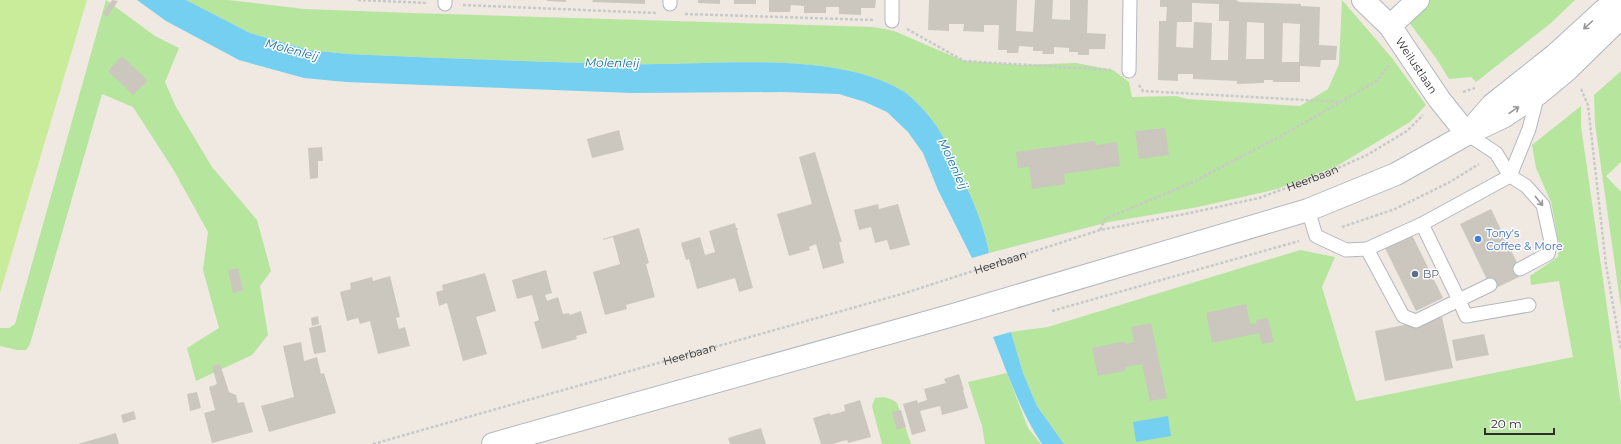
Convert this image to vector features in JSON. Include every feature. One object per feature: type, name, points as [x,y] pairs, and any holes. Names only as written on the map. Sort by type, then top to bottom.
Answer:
[{"type":"street","name":"Weilustlaan","points":[[1363,0],[1390,26],[1439,99],[1467,134]]},
{"type":"street","points":[[1390,26],[1418,0]]},
{"type":"street","points":[[1467,134],[1492,105],[1555,55],[1603,11],[1618,0]]},
{"type":"street","points":[[493,444],[953,315],[1308,210],[1396,174],[1467,134],[1503,117],[1538,94],[1567,70],[1613,25],[1621,13]]},
{"type":"lane","points":[[892,0],[892,21]]},
{"type":"lane","points":[[1129,71],[1130,0]]},
{"type":"lane","points":[[1308,210],[1316,236],[1346,250],[1367,249],[1422,224],[1510,176],[1529,129],[1538,94]]},
{"type":"lane","points":[[1467,134],[1496,154],[1510,176],[1526,186],[1543,205],[1551,242],[1548,254],[1520,269]]},
{"type":"lane","points":[[1422,224],[1466,316],[1529,305]]},
{"type":"lane","points":[[1367,249],[1403,316],[1416,321],[1490,285]]},
{"type":"path","points":[[358,0],[670,6],[892,21],[964,61],[1129,71],[1144,91],[1342,102]]},
{"type":"path","points":[[1100,230],[1105,219],[1193,182],[1342,102],[1375,82],[1405,47]]},
{"type":"path","name":"Heerbaan","points":[[373,444],[905,293],[1100,230],[1259,198],[1329,172],[1367,155],[1407,131],[1439,99],[1475,88],[1481,84]]},
{"type":"path","points":[[1579,85],[1588,105],[1606,264],[1621,350]]},
{"type":"green space","points":[[0,0],[87,0],[0,293]]},
{"type":"green space","points":[[106,0],[155,36],[179,48],[165,82],[176,107],[212,167],[257,220],[271,271],[260,286],[268,335],[252,355],[196,381],[187,348],[219,328],[203,270],[208,232],[173,169],[133,107],[102,94],[30,344],[26,350],[17,350],[0,346],[0,328],[9,328],[15,324]]},
{"type":"green space","points":[[186,0],[228,0],[304,9],[874,27],[894,31],[964,61],[1022,65],[1076,63],[1113,70],[1129,82],[1132,97],[1176,96],[1187,99],[1300,106],[1328,89],[1339,64],[1342,0],[1392,58],[1426,105],[1410,122],[1337,166],[1277,189],[1198,207],[1109,222],[989,253],[983,228],[975,205],[953,155],[934,122],[909,95],[874,78],[841,69],[770,62],[630,64],[348,54],[309,50],[250,33]]},
{"type":"green space","points":[[1426,0],[1575,0],[1551,23],[1476,82],[1471,77],[1449,79],[1436,58],[1408,21]]},
{"type":"green space","points":[[1621,71],[1621,162],[1606,176],[1621,192],[1621,308],[1595,124],[1594,95]]},
{"type":"green space","points":[[1581,106],[1581,126],[1621,405],[1621,444],[1064,444],[1037,406],[1023,373],[1011,332],[1048,327],[1300,250],[1335,257],[1322,287],[1356,401],[1573,357],[1559,281],[1531,285],[1530,276],[1558,257],[1559,244],[1551,202],[1536,168],[1532,145]]},
{"type":"green space","points":[[1007,373],[1028,428],[1041,444],[985,444],[982,426],[968,382]]},
{"type":"green space","points":[[884,397],[897,403],[911,444],[882,444],[872,406],[875,398]]},
{"type":"water","name":"Molenleij","points":[[137,0],[186,0],[250,33],[309,50],[348,54],[630,64],[770,62],[842,69],[874,78],[909,95],[934,122],[953,155],[975,205],[983,228],[989,253],[972,258],[938,190],[923,153],[908,132],[887,112],[865,102],[839,94],[781,92],[632,93],[346,82],[304,78],[239,60],[166,21]]},
{"type":"water","points":[[1011,332],[1023,373],[1037,406],[1064,444],[1042,444],[1027,419],[993,337]]},
{"type":"water","points":[[1168,416],[1171,436],[1136,442],[1133,422]]},
{"type":"building","points":[[112,0],[118,1],[107,17],[103,14]]},
{"type":"building","points":[[566,0],[566,2],[547,1]]},
{"type":"building","points":[[593,0],[645,0],[645,4],[592,2]]},
{"type":"building","points":[[698,0],[720,0],[720,4],[698,3]]},
{"type":"building","points":[[734,0],[756,0],[756,4],[734,4]]},
{"type":"building","points":[[769,0],[876,0],[875,8],[861,8],[861,15],[839,14],[839,7],[826,7],[826,13],[804,13],[804,6],[791,5],[790,12],[769,12]]},
{"type":"building","points":[[929,0],[1017,0],[1016,31],[1033,32],[1035,0],[1053,0],[1052,19],[1070,20],[1070,0],[1088,0],[1087,33],[1106,34],[1105,49],[1089,49],[1089,55],[1078,55],[1078,52],[1069,52],[1069,48],[1054,47],[1054,54],[1042,54],[1043,51],[1033,51],[1033,47],[1019,46],[1018,53],[1007,53],[1007,50],[998,50],[999,25],[984,25],[984,32],[963,31],[964,24],[949,24],[949,31],[928,30]]},
{"type":"building","points":[[1160,0],[1236,0],[1239,2],[1301,4],[1301,6],[1320,7],[1319,45],[1337,46],[1336,60],[1321,60],[1320,67],[1300,66],[1300,82],[1273,82],[1273,80],[1264,80],[1264,83],[1237,84],[1237,81],[1193,79],[1193,74],[1178,74],[1178,81],[1158,80],[1159,21],[1166,21],[1167,7],[1160,7]],"holes":[[[1192,3],[1219,4],[1219,21],[1229,21],[1228,60],[1211,60],[1212,23],[1194,22],[1193,48],[1176,47],[1177,22],[1192,22]],[[1247,22],[1264,23],[1264,59],[1246,59]],[[1283,23],[1300,24],[1299,62],[1282,62]]]},
{"type":"building","points":[[122,56],[148,81],[133,95],[108,71]]},
{"type":"building","points":[[1165,128],[1169,155],[1139,159],[1135,131]]},
{"type":"building","points":[[619,130],[624,150],[592,158],[587,139]]},
{"type":"building","points":[[1095,141],[1096,145],[1117,142],[1120,166],[1064,174],[1065,184],[1032,189],[1029,167],[1018,168],[1016,152]]},
{"type":"building","points":[[322,147],[323,161],[318,161],[318,178],[310,179],[308,148]]},
{"type":"building","points":[[815,152],[842,242],[839,242],[844,263],[823,269],[816,244],[809,247],[810,250],[789,256],[777,214],[812,204],[799,157]]},
{"type":"building","points":[[878,204],[879,209],[898,204],[910,245],[890,250],[887,240],[875,243],[871,227],[859,230],[854,210]]},
{"type":"building","points":[[1491,209],[1523,275],[1492,290],[1460,224]]},
{"type":"building","points":[[735,223],[736,228],[738,228],[737,231],[753,288],[739,292],[735,278],[697,289],[689,259],[686,260],[681,243],[700,237],[705,255],[715,252],[709,231]]},
{"type":"building","points":[[639,228],[649,263],[646,264],[655,297],[626,305],[627,309],[605,315],[593,272],[620,264],[613,237],[603,239]]},
{"type":"building","points":[[1410,231],[1443,298],[1416,311],[1383,244]]},
{"type":"building","points":[[238,268],[243,290],[233,293],[228,270]]},
{"type":"building","points":[[546,270],[552,293],[545,295],[547,301],[558,297],[563,314],[569,313],[570,315],[581,311],[587,333],[576,336],[577,339],[542,349],[534,322],[539,320],[532,295],[517,299],[512,280]]},
{"type":"building","points":[[485,273],[496,311],[476,317],[487,354],[463,361],[447,303],[439,306],[436,292],[443,290],[442,285]]},
{"type":"building","points":[[390,276],[400,317],[396,318],[399,329],[405,327],[410,346],[378,354],[370,321],[360,324],[358,318],[347,321],[340,292],[351,289],[350,283],[372,277],[373,281]]},
{"type":"building","points":[[1246,304],[1250,324],[1257,323],[1256,320],[1268,318],[1274,342],[1262,344],[1259,333],[1212,343],[1206,313]]},
{"type":"building","points":[[318,316],[319,324],[312,326],[311,318]]},
{"type":"building","points":[[1442,317],[1453,368],[1385,381],[1375,331]]},
{"type":"building","points":[[1151,323],[1167,398],[1150,401],[1142,364],[1125,367],[1125,371],[1098,376],[1092,348],[1125,341],[1126,344],[1134,342],[1131,327]]},
{"type":"building","points":[[321,325],[326,352],[314,354],[309,328]]},
{"type":"building","points":[[1484,334],[1489,355],[1456,361],[1452,340]]},
{"type":"building","points":[[301,342],[304,361],[317,357],[321,374],[324,373],[336,413],[269,432],[261,406],[294,397],[283,346]]},
{"type":"building","points":[[220,364],[229,392],[236,395],[238,403],[244,402],[253,432],[212,443],[204,413],[215,410],[209,387],[217,384],[212,366]]},
{"type":"building","points":[[959,374],[968,408],[942,415],[940,406],[920,411],[926,431],[912,435],[903,404],[917,400],[918,403],[927,400],[924,389],[946,383],[944,379]]},
{"type":"building","points":[[197,392],[201,408],[190,411],[187,394]]},
{"type":"building","points":[[860,400],[871,437],[848,443],[847,440],[832,444],[821,444],[813,418],[830,413],[830,415],[845,411],[844,405]]},
{"type":"building","points":[[901,410],[906,427],[897,430],[892,412]]},
{"type":"building","points":[[134,411],[136,419],[123,423],[121,415]]},
{"type":"building","points":[[761,428],[766,444],[730,444],[728,438]]},
{"type":"building","points":[[116,433],[119,444],[78,444]]},
{"type":"place","name":"Tony's Coffee & More","points":[[1478,239]]},
{"type":"place","name":"BP","points":[[1415,274]]}]
